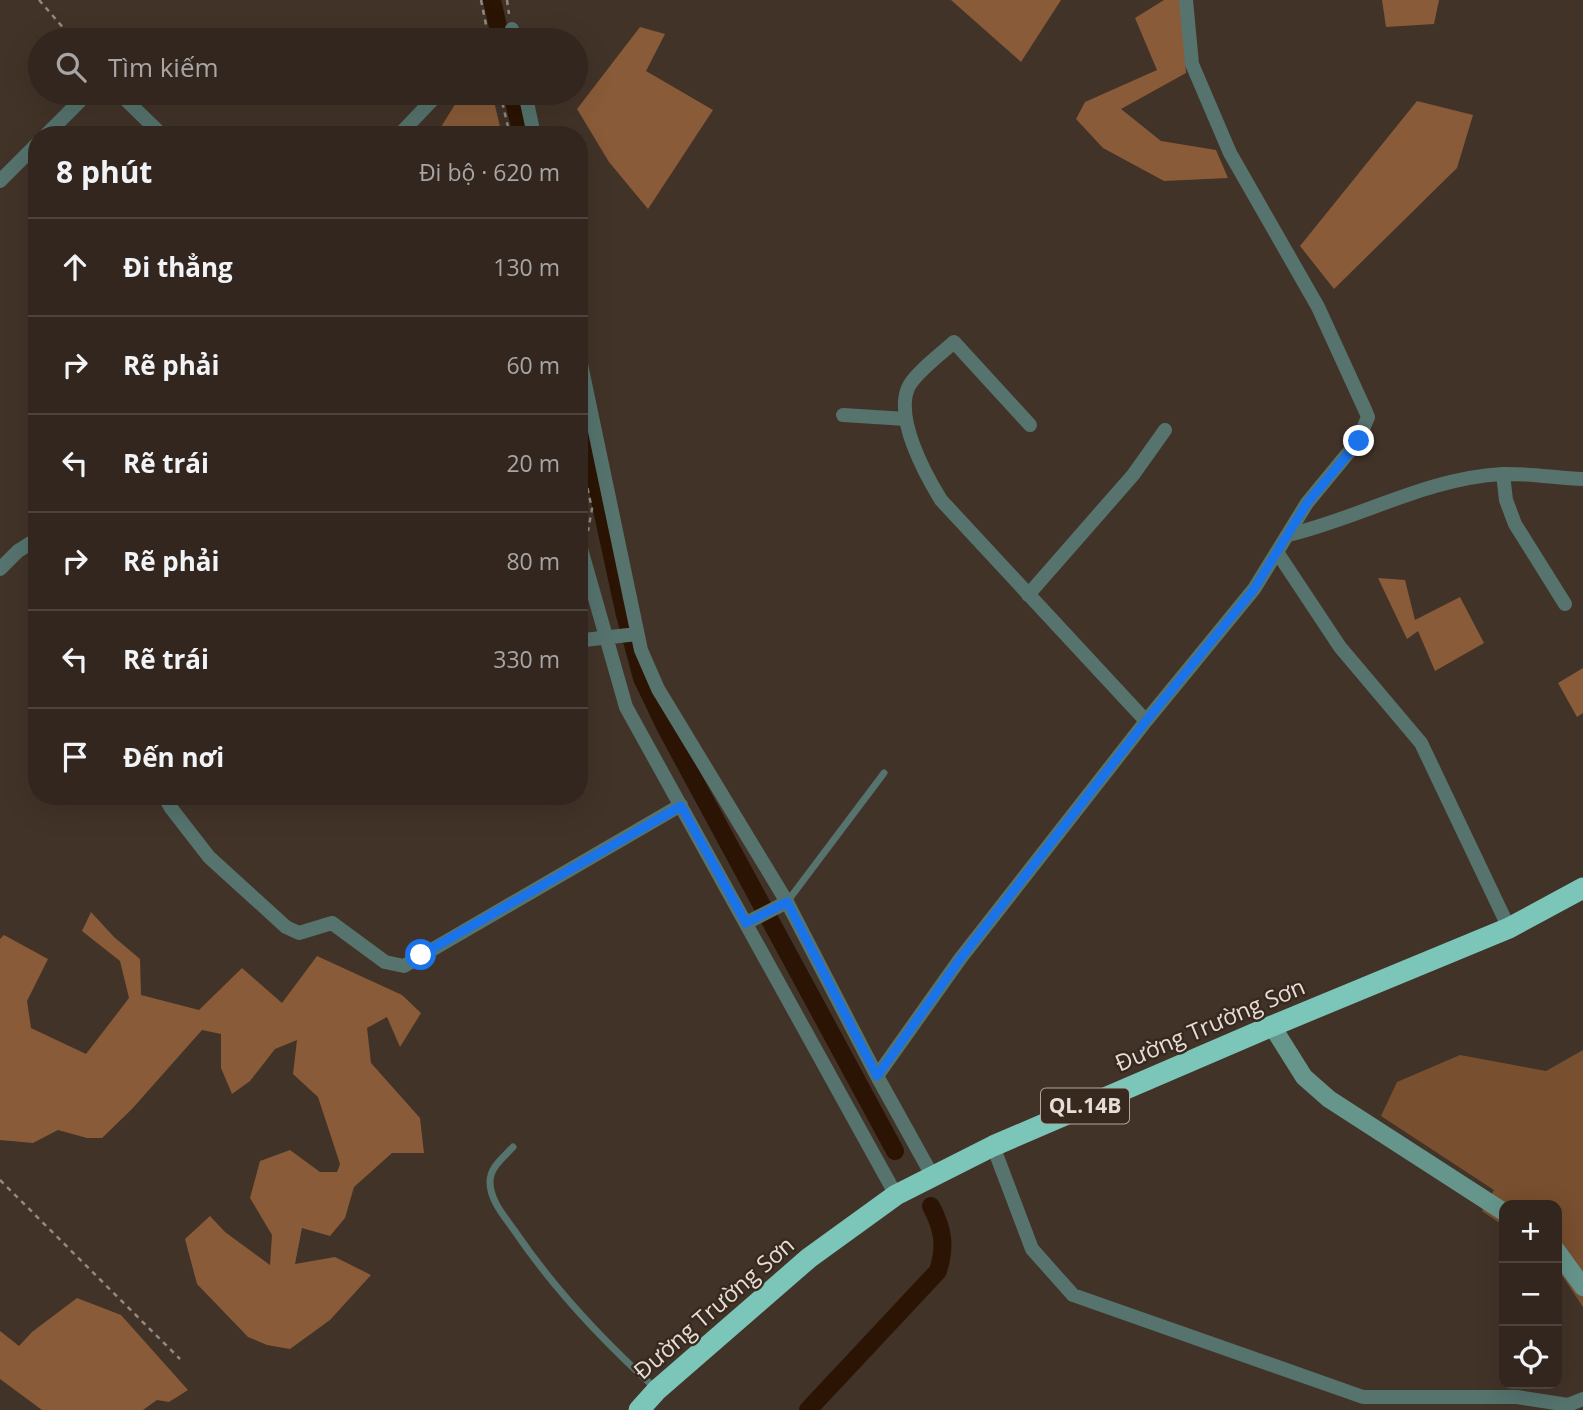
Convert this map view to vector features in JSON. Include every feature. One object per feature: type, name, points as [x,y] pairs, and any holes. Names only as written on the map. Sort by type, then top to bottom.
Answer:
[{"type":"highway","name":"Đường Trường Sơn","points":[[639,1410],[657,1390],[809,1258],[896,1195],[993,1146],[1509,928],[1583,888]]},
{"type":"street","points":[[877,1076],[960,959],[1146,721],[1254,589],[1307,503],[1359,441],[1368,417],[1318,307],[1230,153],[1192,65],[1186,0]]},
{"type":"street","points":[[55,126],[76,105]]},
{"type":"street","points":[[131,105],[153,126]]},
{"type":"street","points":[[408,126],[428,105]]},
{"type":"street","points":[[528,105],[532,126]]},
{"type":"street","points":[[0,181],[28,153]]},
{"type":"street","points":[[1030,425],[954,342],[908,389],[908,430],[928,480],[941,499],[1146,721]]},
{"type":"street","points":[[588,398],[637,634],[658,689],[787,902],[877,1076],[933,1177]]},
{"type":"street","points":[[843,415],[906,419]]},
{"type":"street","points":[[1028,595],[1133,475],[1165,430]]},
{"type":"street","points":[[1288,534],[1329,524],[1418,491],[1471,478],[1503,474],[1583,479]]},
{"type":"street","points":[[1503,474],[1506,500],[1515,524],[1565,604]]},
{"type":"street","points":[[0,569],[28,544]]},
{"type":"street","points":[[1277,552],[1340,647],[1421,743],[1509,928]]},
{"type":"street","points":[[588,570],[626,707],[896,1195]]},
{"type":"street","points":[[588,640],[637,634]]},
{"type":"street","points":[[169,805],[209,857],[286,927],[299,933],[332,922],[384,962],[404,966],[681,806]]},
{"type":"street","points":[[746,923],[787,902]]},
{"type":"street","points":[[1272,1026],[1304,1077],[1329,1099],[1499,1209]]},
{"type":"street","points":[[993,1146],[1032,1249],[1073,1295],[1363,1397],[1517,1397],[1568,1405],[1583,1399]]},
{"type":"street","points":[[1562,1258],[1583,1287]]},
{"type":"lane","points":[[787,902],[884,773]]},
{"type":"lane","points":[[513,1147],[495,1166],[490,1179],[492,1196],[534,1260],[560,1293],[613,1350],[657,1390]]},
{"type":"path","points":[[39,0],[64,28]]},
{"type":"path","points":[[481,0],[487,28]]},
{"type":"path","points":[[503,105],[508,126]]},
{"type":"path","points":[[588,491],[592,509],[588,523]]},
{"type":"path","points":[[0,1180],[180,1359]]},
{"type":"shaded area","points":[[951,0],[1061,0],[1021,62]]},
{"type":"shaded area","points":[[1164,0],[1181,0],[1186,73],[1121,109],[1161,141],[1216,150],[1228,178],[1164,181],[1103,148],[1076,119],[1085,102],[1157,70],[1135,18]]},
{"type":"shaded area","points":[[1382,0],[1439,0],[1434,24],[1386,27]]},
{"type":"shaded area","points":[[640,27],[665,34],[646,71],[713,110],[648,209],[609,162],[577,109],[580,105],[588,105],[588,95]]},
{"type":"shaded area","points":[[1417,101],[1473,115],[1457,168],[1334,289],[1300,246]]},
{"type":"shaded area","points":[[455,105],[495,105],[500,126],[442,126]]},
{"type":"shaded area","points":[[1378,578],[1405,580],[1415,620],[1460,597],[1484,643],[1435,671],[1418,631],[1407,639]]},
{"type":"shaded area","points":[[1583,668],[1583,713],[1577,717],[1558,683]]},
{"type":"shaded area","points":[[91,912],[114,937],[140,959],[141,995],[199,1010],[242,968],[282,1003],[317,956],[402,995],[421,1013],[400,1047],[387,1017],[367,1028],[371,1063],[420,1118],[424,1153],[392,1153],[354,1187],[345,1218],[330,1236],[302,1228],[295,1264],[335,1257],[371,1275],[330,1320],[290,1349],[267,1345],[248,1337],[197,1284],[185,1239],[210,1216],[225,1232],[270,1265],[272,1235],[250,1198],[260,1161],[290,1150],[320,1172],[337,1172],[340,1164],[318,1097],[293,1074],[297,1040],[275,1049],[250,1081],[232,1094],[221,1068],[221,1034],[202,1030],[132,1109],[102,1138],[87,1138],[58,1130],[33,1143],[0,1140],[0,939],[4,935],[48,959],[27,1001],[31,1028],[86,1054],[129,998],[120,961],[82,931]]},
{"type":"shaded area","points":[[1583,1050],[1583,1307],[1562,1276],[1562,1200],[1499,1200],[1499,1223],[1482,1211],[1494,1190],[1381,1116],[1397,1082],[1460,1055],[1546,1071]]},
{"type":"shaded area","points":[[77,1298],[121,1315],[188,1390],[169,1402],[157,1400],[143,1410],[42,1410],[0,1379],[0,1331],[19,1346],[32,1332]]},
{"type":"waterway","points":[[492,0],[498,28]]},
{"type":"waterway","points":[[515,105],[520,126]]},
{"type":"waterway","points":[[588,445],[625,615],[642,678],[667,730],[895,1151]]},
{"type":"waterway","points":[[808,1410],[938,1271],[942,1238],[931,1206]]},
{"type":"route","points":[[421,955],[681,806],[746,923],[787,902],[877,1076],[960,959],[1146,721],[1254,589],[1307,503],[1359,441]]}]
